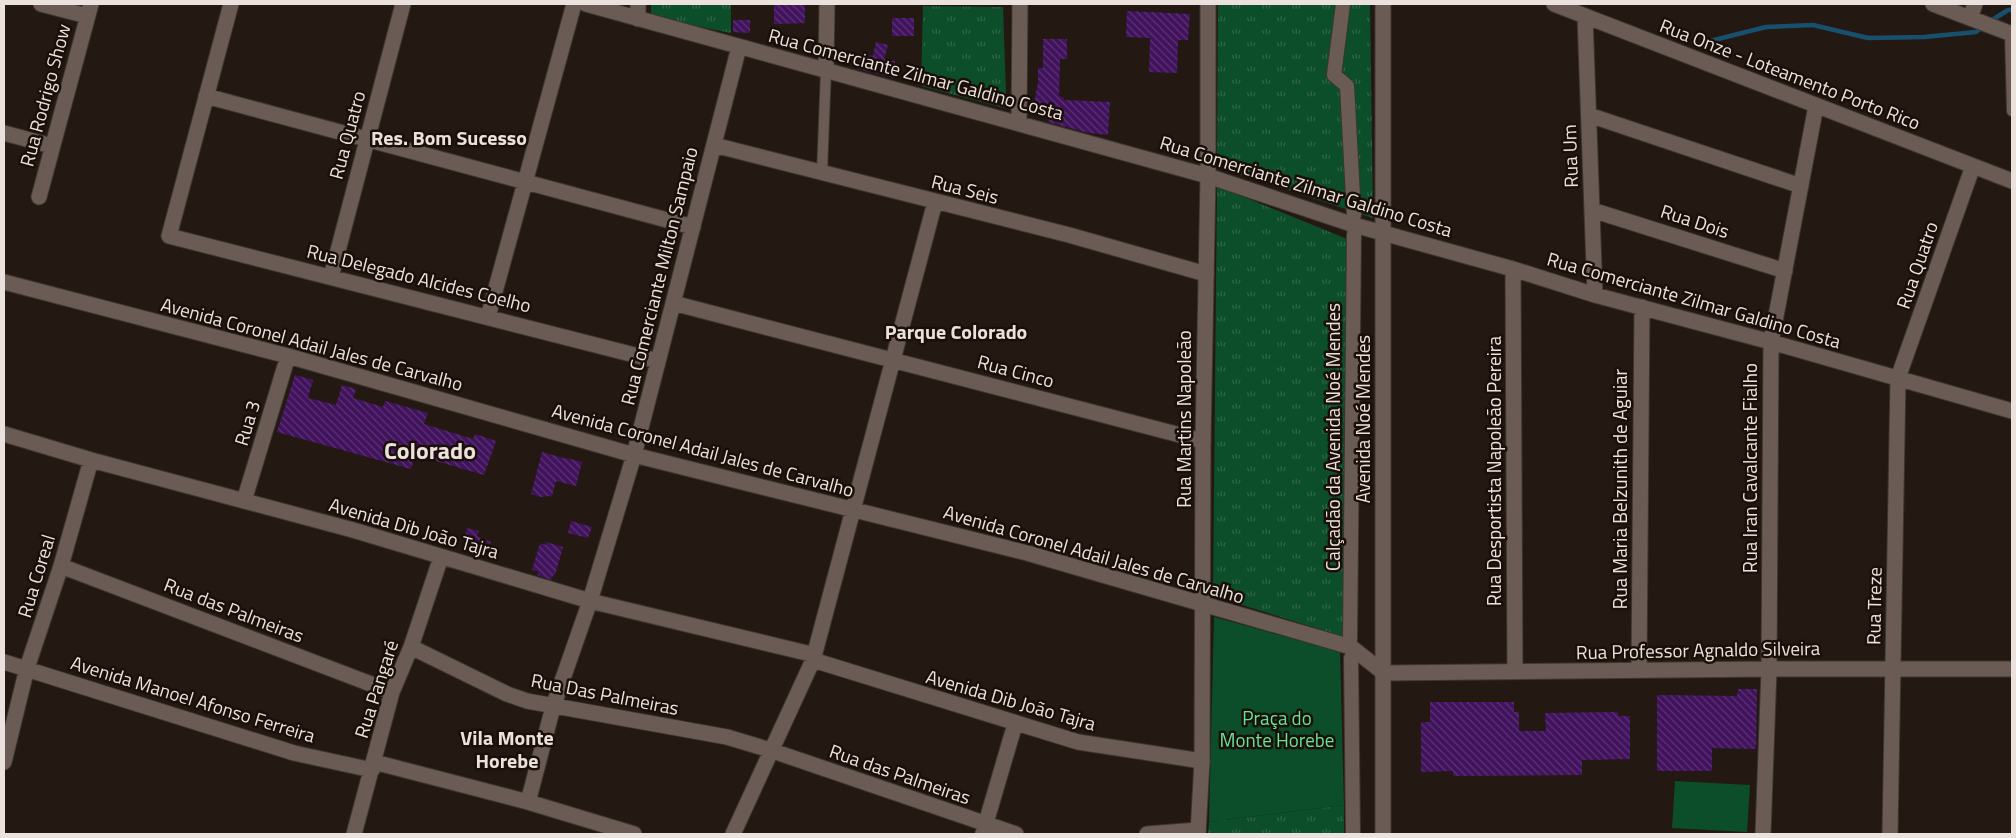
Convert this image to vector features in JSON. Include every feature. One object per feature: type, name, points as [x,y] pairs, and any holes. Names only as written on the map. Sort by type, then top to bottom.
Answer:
[{"type":"street","points":[[41,4],[89,10]]},
{"type":"street","points":[[231,4],[206,96],[366,141],[693,227]]},
{"type":"street","name":"Rua Quatro","points":[[331,276],[403,4]]},
{"type":"street","points":[[488,317],[574,4]]},
{"type":"street","name":"Rua Comerciante Zilmar Galdino Costa","points":[[586,4],[638,11],[739,47],[1019,122],[1208,176],[1354,225],[1513,269],[1595,295],[1771,342],[2012,411]]},
{"type":"street","points":[[826,70],[827,4]]},
{"type":"street","points":[[1019,122],[1020,4]]},
{"type":"street","name":"Rua Martins Napoleão","points":[[1198,832],[1202,761],[1204,605],[1203,441],[1208,176],[1208,4]]},
{"type":"street","points":[[1343,4],[1334,75],[1347,86],[1354,215]]},
{"type":"street","name":"Avenida Noé Mendes","points":[[1383,4],[1383,834]]},
{"type":"street","name":"Rua Onze - Loteamento Porto Rico","points":[[1554,4],[2012,181]]},
{"type":"street","points":[[1932,4],[1972,11],[2011,33]]},
{"type":"street","name":"Rua Rodrigo Show","points":[[39,197],[89,10]]},
{"type":"street","name":"Rua Um","points":[[1585,16],[1595,295]]},
{"type":"street","name":"Rua Comerciante Milton Sampaio","points":[[528,802],[553,707],[590,601],[634,455],[739,47]]},
{"type":"street","name":"Rua Delegado Alcides Coelho","points":[[206,96],[169,236],[658,361]]},
{"type":"street","name":"Rua Iran Cavalcante Fialho","points":[[1763,834],[1769,668],[1771,342],[1816,106]]},
{"type":"street","points":[[1588,115],[1801,186]]},
{"type":"street","points":[[4,132],[52,146]]},
{"type":"street","name":"Rua Seis","points":[[714,145],[1069,235],[1206,274]]},
{"type":"street","name":"Rua Quatro","points":[[1898,378],[1973,166]]},
{"type":"street","points":[[732,834],[814,658],[935,202]]},
{"type":"street","name":"Rua Dois","points":[[1592,210],[1785,271]]},
{"type":"street","name":"Calçadão da Avenida Noé Mendes","points":[[1350,640],[1354,234]]},
{"type":"street","name":"Rua Desportista Napoleão Pereira","points":[[1513,269],[1515,672]]},
{"type":"street","name":"Avenida Coronel Adail Jales de Carvalho","points":[[4,282],[288,356],[634,455],[1027,553],[1351,648],[1384,673]]},
{"type":"street","name":"Rua Cinco","points":[[673,303],[1203,441]]},
{"type":"street","name":"Rua Maria Belzunith de Aguiar","points":[[1639,670],[1642,308]]},
{"type":"street","name":"Rua 3","points":[[244,501],[288,356]]},
{"type":"street","name":"Rua Treze","points":[[1890,834],[1898,378]]},
{"type":"street","name":"Avenida Dib João Tajra","points":[[4,434],[91,460],[353,530],[590,601],[814,658],[1015,724],[1078,742],[1202,761]]},
{"type":"street","name":"Rua Coreal","points":[[4,762],[27,668],[61,566],[91,460]]},
{"type":"street","name":"Rua Pangaré","points":[[354,834],[392,692],[411,647],[441,557]]},
{"type":"street","name":"Rua das Palmeiras","points":[[61,566],[392,692]]},
{"type":"street","name":"Rua Das Palmeiras","points":[[411,647],[507,694],[553,707],[727,737],[770,750]]},
{"type":"street","points":[[1351,658],[1353,834]]},
{"type":"street","name":"Avenida Manoel Afonso Ferreira","points":[[4,662],[275,747],[324,760],[373,766],[528,802],[634,834]]},
{"type":"street","name":"Rua Professor Agnaldo Silveira","points":[[1384,673],[1769,668],[2012,670]]},
{"type":"street","points":[[984,829],[1015,724]]},
{"type":"street","name":"Rua das Palmeiras","points":[[770,750],[984,829],[1016,834]]},
{"type":"street","points":[[1147,834],[1198,832]]},
{"type":"lane","points":[[2011,33],[2012,110]]},
{"type":"lane","points":[[822,172],[826,70]]},
{"type":"green space","points":[[651,4],[731,4],[731,33],[651,17]]},
{"type":"green space","points":[[1218,4],[1370,4],[1373,218],[1217,167]]},
{"type":"green space","points":[[923,6],[1003,7],[1006,94],[1004,108],[921,86]]},
{"type":"green space","points":[[1217,186],[1347,239],[1345,637],[1213,596]]},
{"type":"green space","name":"Praça do Monte Horebe","points":[[1214,617],[1340,652],[1344,805],[1209,822]]},
{"type":"green space","points":[[1675,781],[1750,785],[1747,832],[1672,828]]},
{"type":"green space","points":[[1344,805],[1344,834],[1208,834],[1209,822]]},
{"type":"building","points":[[774,4],[805,4],[805,23],[774,24]]},
{"type":"building","points":[[1127,11],[1190,14],[1188,40],[1178,40],[1177,73],[1149,72],[1150,38],[1126,37]]},
{"type":"building","points":[[892,18],[914,18],[914,36],[892,36]]},
{"type":"building","points":[[733,20],[750,20],[750,33],[733,32]]},
{"type":"building","points":[[1043,39],[1067,39],[1067,59],[1060,59],[1059,96],[1064,98],[1064,100],[1110,102],[1108,135],[1089,133],[1048,122],[1049,118],[1032,114],[1038,83],[1038,68],[1043,68]]},
{"type":"building","points":[[876,42],[888,45],[884,59],[895,61],[891,77],[857,69],[861,53],[873,56]]},
{"type":"building","points":[[295,375],[313,380],[308,398],[336,405],[342,385],[356,389],[353,398],[383,407],[385,401],[428,413],[424,424],[473,439],[475,434],[496,441],[484,475],[415,455],[411,469],[277,432]]},
{"type":"building","points":[[542,452],[582,462],[576,486],[556,481],[552,496],[541,497],[531,494]]},
{"type":"building","points":[[571,521],[592,527],[588,538],[568,533]]},
{"type":"building","points":[[467,528],[479,531],[477,536],[491,542],[485,557],[462,549]]},
{"type":"building","points":[[546,542],[563,547],[555,575],[553,575],[551,580],[537,575],[539,572],[532,570],[540,543],[546,545]]},
{"type":"building","points":[[1738,689],[1757,689],[1756,749],[1712,748],[1712,771],[1657,771],[1657,695],[1737,696]]},
{"type":"building","points":[[1430,702],[1514,702],[1514,712],[1519,712],[1519,731],[1546,731],[1545,713],[1618,712],[1618,716],[1630,716],[1630,759],[1582,760],[1582,775],[1453,776],[1453,771],[1421,772],[1421,722],[1430,722]]},
{"type":"waterway","points":[[1989,22],[2008,10],[2012,10]]},
{"type":"waterway","points":[[1702,43],[1766,27],[1813,25],[1868,38],[1924,37],[1976,32],[1983,27]]},
{"type":"district","name":"Res. Bom Sucesso","points":[[449,138]]},
{"type":"district","name":"Parque Colorado","points":[[956,332]]},
{"type":"district","name":"Colorado","points":[[430,451]]},
{"type":"district","name":"Vila Monte Horebe","points":[[507,750]]}]
